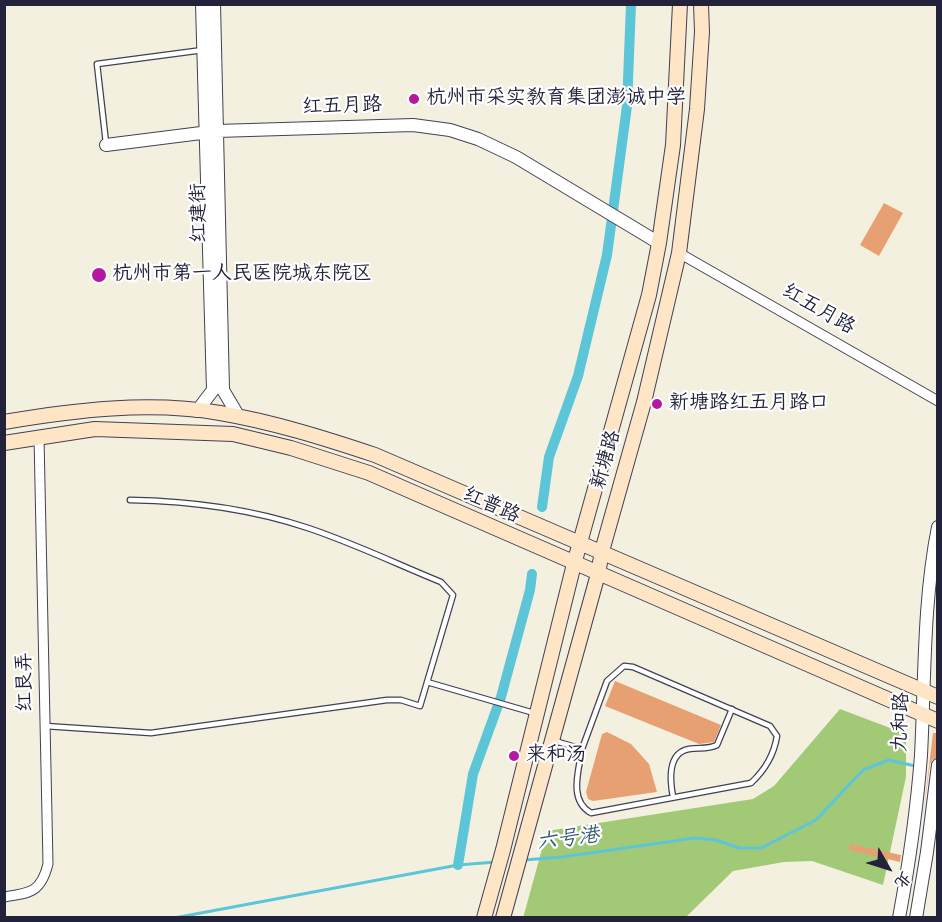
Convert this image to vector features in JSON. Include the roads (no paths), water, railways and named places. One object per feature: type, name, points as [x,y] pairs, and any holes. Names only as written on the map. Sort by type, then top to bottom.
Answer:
[{"type":"main road","name":"新塘路","points":[[484,918],[574,564],[649,295],[673,145],[680,4]]},
{"type":"main road","name":"新塘路","points":[[503,918],[644,402],[679,253],[697,109],[702,32],[701,4]]},
{"type":"main road","name":"红普路","points":[[4,422],[95,409],[170,408],[239,417],[303,431],[375,454],[938,697]]},
{"type":"main road","name":"红普路","points":[[4,443],[95,429],[233,434],[291,448],[369,473],[938,721]]},
{"type":"street","name":"红建街","points":[[202,4],[203,50],[211,132],[223,390],[239,417]]},
{"type":"street","name":"红建街","points":[[197,411],[213,390],[211,132],[214,4]]},
{"type":"street","name":"红五月路","points":[[106,145],[211,132],[413,124],[450,130],[478,139],[516,157],[659,243]]},
{"type":"street","name":"红五月路","points":[[679,253],[938,401]]},
{"type":"street","name":"红艮弄","points":[[4,897],[31,891],[43,882],[48,864],[39,437]]},
{"type":"street","name":"九和路","points":[[899,918],[911,857],[921,754],[929,586],[938,527]]},
{"type":"street","name":"九和路","points":[[916,918],[938,765]]},
{"type":"lane","points":[[106,145],[97,64],[203,50]]},
{"type":"lane","points":[[45,726],[151,733],[387,700],[401,700],[420,706],[453,595],[441,582],[337,539],[276,519],[170,501],[130,500]]},
{"type":"lane","points":[[624,666],[633,667],[770,726],[777,736],[775,749],[762,772],[751,783],[591,813],[583,808],[578,797],[577,783],[582,749],[607,681],[624,666]]},
{"type":"lane","points":[[427,682],[537,713]]},
{"type":"lane","points":[[673,797],[669,778],[673,763],[681,752],[690,748],[702,750],[717,745],[732,709]]},
{"type":"lane","points":[[552,741],[582,749]]},
{"type":"waterway","points":[[542,507],[549,457],[578,376],[607,255],[627,106],[631,4]]},
{"type":"waterway","points":[[458,865],[473,774],[501,697],[530,590],[532,574]]},
{"type":"waterway","name":"六号港","points":[[524,860],[562,857],[695,838],[716,840],[739,848],[761,848],[816,820],[863,770],[889,760],[915,766]]},
{"type":"waterway","name":"六号港","points":[[174,918],[458,865],[496,862]]},
{"type":"place","name":"杭州市采实教育集团澎诚中学","points":[[414,99]]},
{"type":"place","name":"杭州市第一人民医院城东院区","points":[[99,275]]},
{"type":"place","name":"新塘路红五月路口","points":[[657,404]]},
{"type":"place","name":"来和汤","points":[[514,756]]}]
